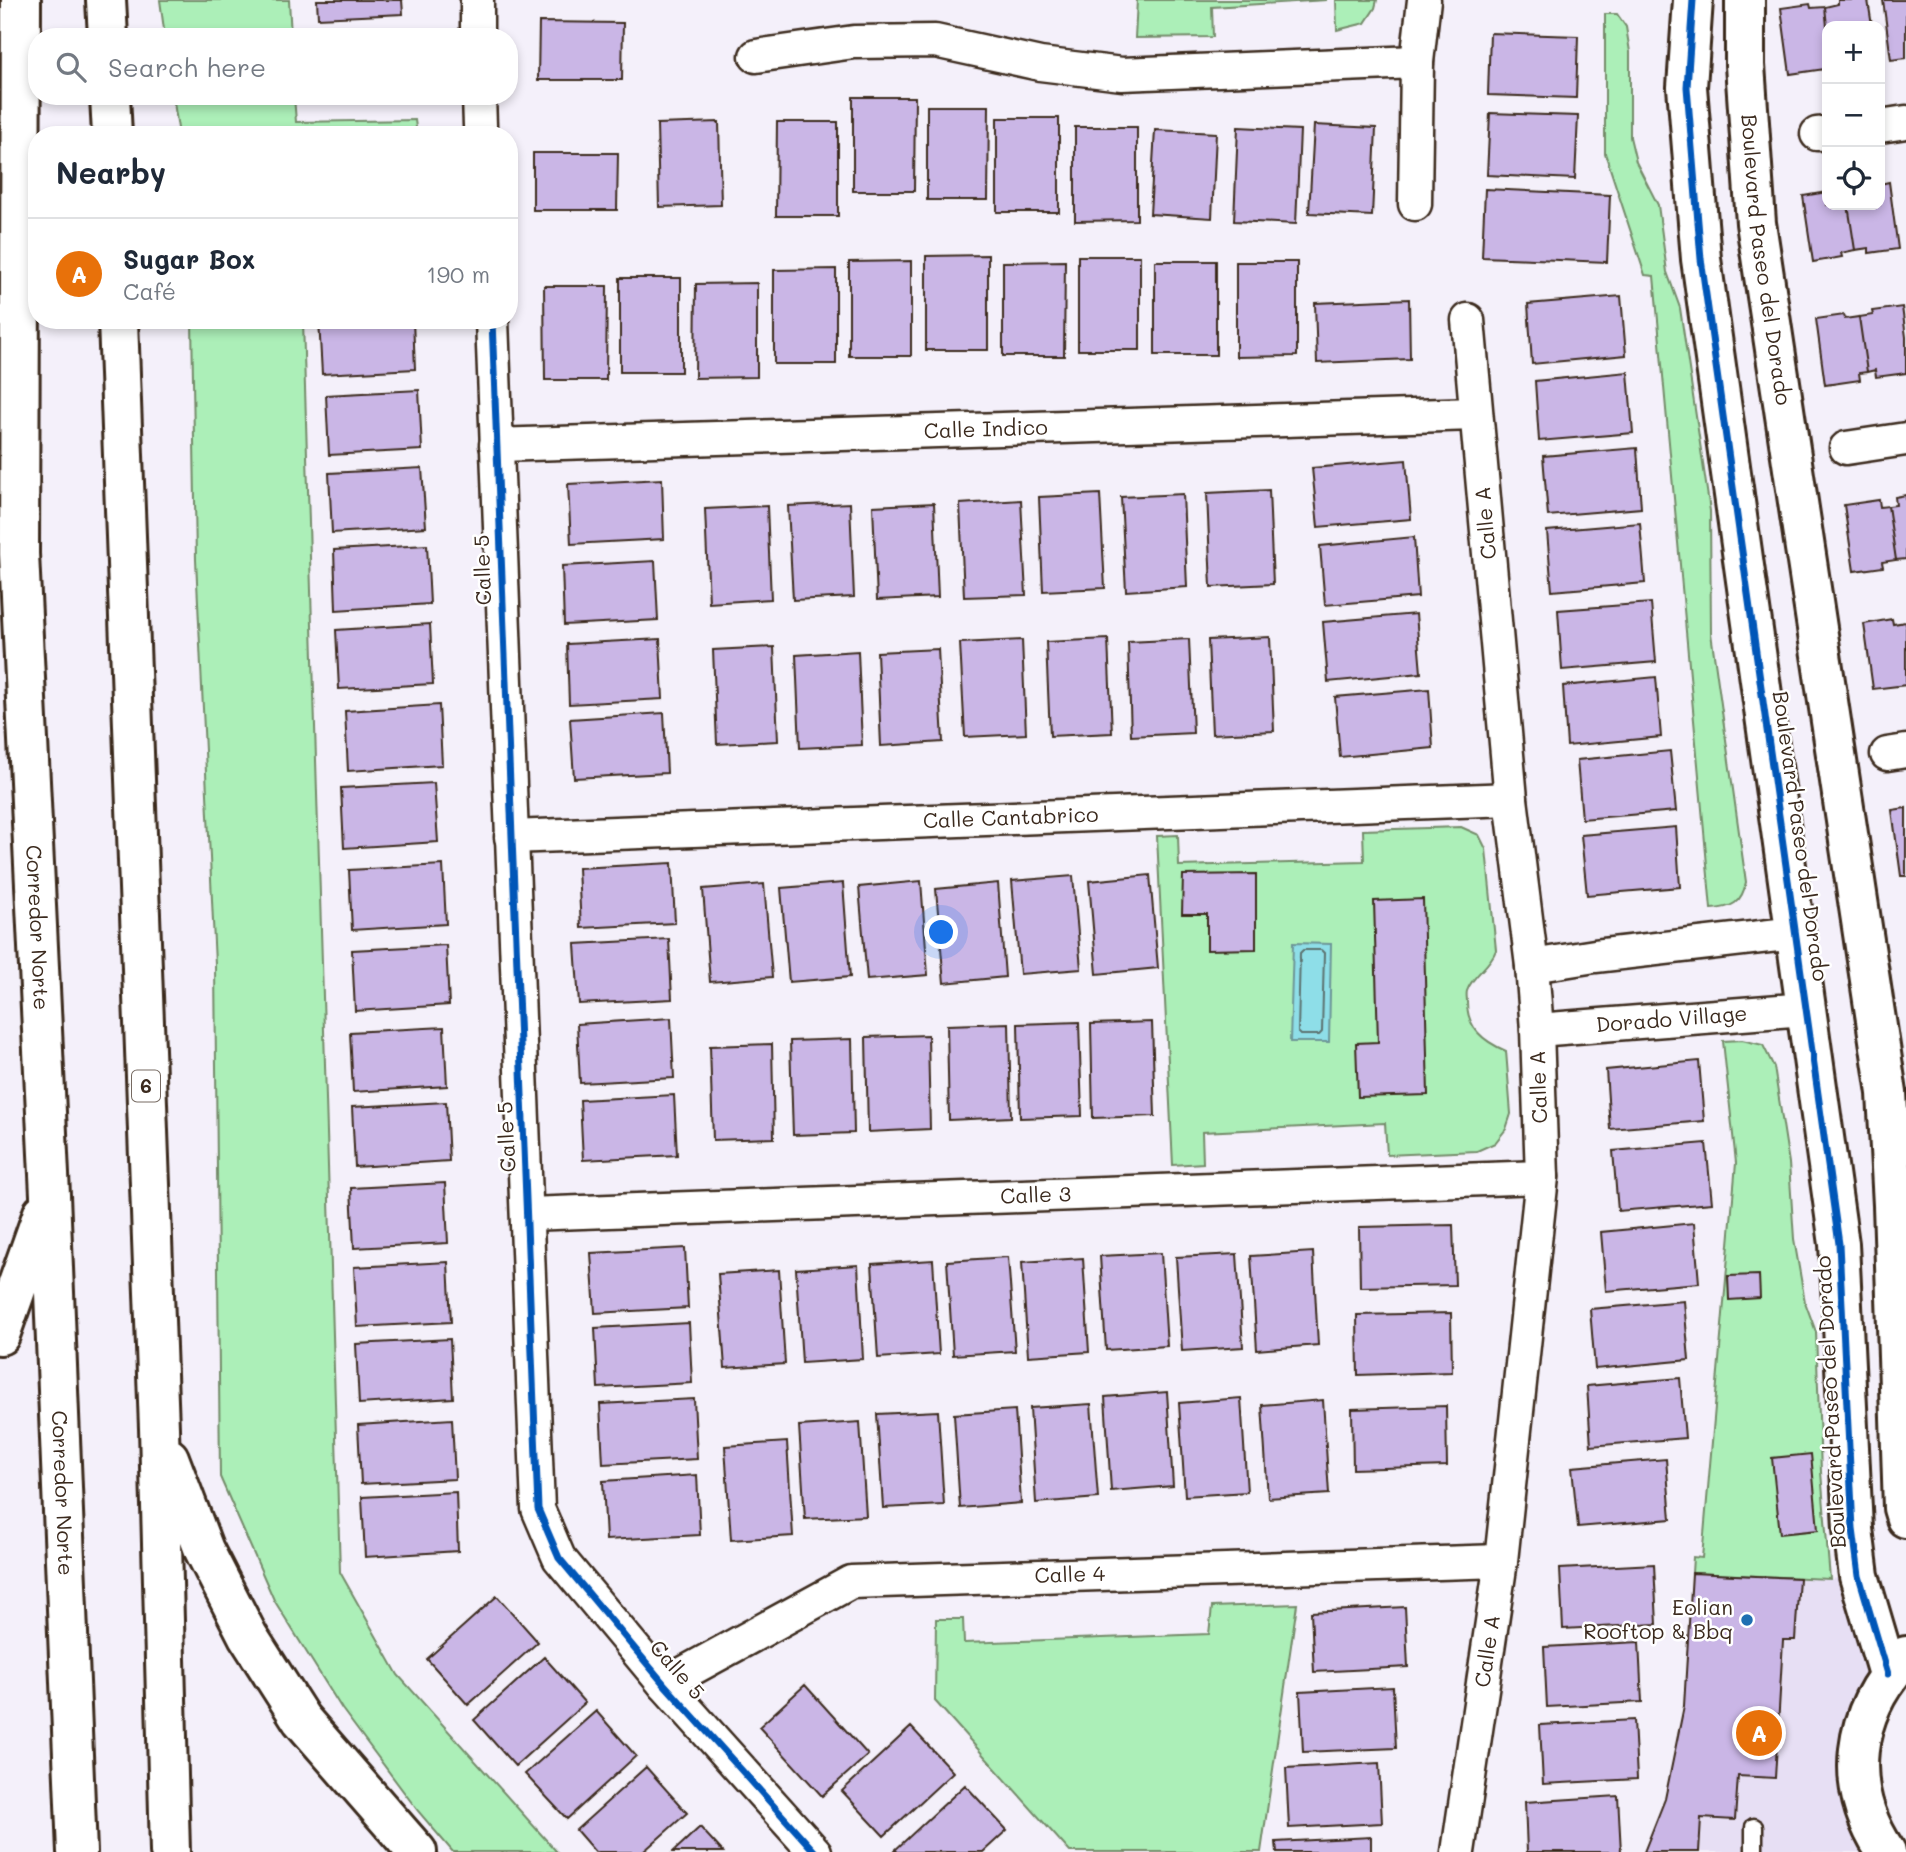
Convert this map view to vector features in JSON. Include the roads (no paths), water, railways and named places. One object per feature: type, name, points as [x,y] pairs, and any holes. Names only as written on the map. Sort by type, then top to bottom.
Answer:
[{"type":"main road","name":"Corredor Norte","points":[[21,0],[19,554],[50,1195],[77,1852]]},
{"type":"main road","points":[[106,0],[108,28]]},
{"type":"main road","name":"Boulevard Paseo del Dorado","points":[[1693,0],[1687,87],[1702,259],[1839,1244],[1853,1529],[1859,1576],[1897,1665]]},
{"type":"main road","name":"Boulevard Paseo del Dorado","points":[[1745,0],[1745,65],[1756,223],[1886,1093],[1893,1205],[1903,1508],[1906,1518]]},
{"type":"main road","points":[[110,105],[112,126]]},
{"type":"main road","name":"6","points":[[118,329],[159,1429],[170,1852]]},
{"type":"main road","points":[[0,466],[19,554]]},
{"type":"main road","points":[[0,1335],[50,1195]]},
{"type":"main road","points":[[159,1429],[204,1550],[248,1636],[301,1719],[417,1852]]},
{"type":"main road","points":[[1886,1852],[1864,1811],[1857,1771],[1864,1721],[1874,1696],[1897,1665]]},
{"type":"street","points":[[477,0],[478,28]]},
{"type":"street","points":[[1415,204],[1417,62],[1424,0]]},
{"type":"street","points":[[756,56],[854,42],[935,41],[1040,64],[1122,74],[1417,62]]},
{"type":"street","points":[[1885,125],[1906,122]]},
{"type":"street","name":"Calle A","points":[[1458,1852],[1501,1561],[1542,1177],[1532,965],[1511,799],[1468,320]]},
{"type":"street","name":"Calle 5","points":[[492,329],[538,1509],[559,1558],[664,1684],[816,1852]]},
{"type":"street","name":"Calle Indico","points":[[496,444],[1475,414]]},
{"type":"street","points":[[1846,448],[1906,439]]},
{"type":"street","name":"Calle Cantabrico","points":[[511,837],[1511,799]]},
{"type":"street","points":[[1532,965],[1796,933]]},
{"type":"street","name":"Dorado Village","points":[[1537,1030],[1806,1009]]},
{"type":"street","name":"Calle 3","points":[[528,1214],[1542,1177]]},
{"type":"street","name":"Calle 4","points":[[664,1684],[851,1582],[1501,1561]]},
{"type":"lane","points":[[1754,1827],[1754,1852]]},
{"type":"water","points":[[1293,943],[1331,944],[1329,1042],[1290,1042]]},
{"type":"place","name":"Eolian Rooftop & Bbq","points":[[1747,1620]]},
{"type":"place","name":"Sugar Box","points":[[1759,1733]]}]
